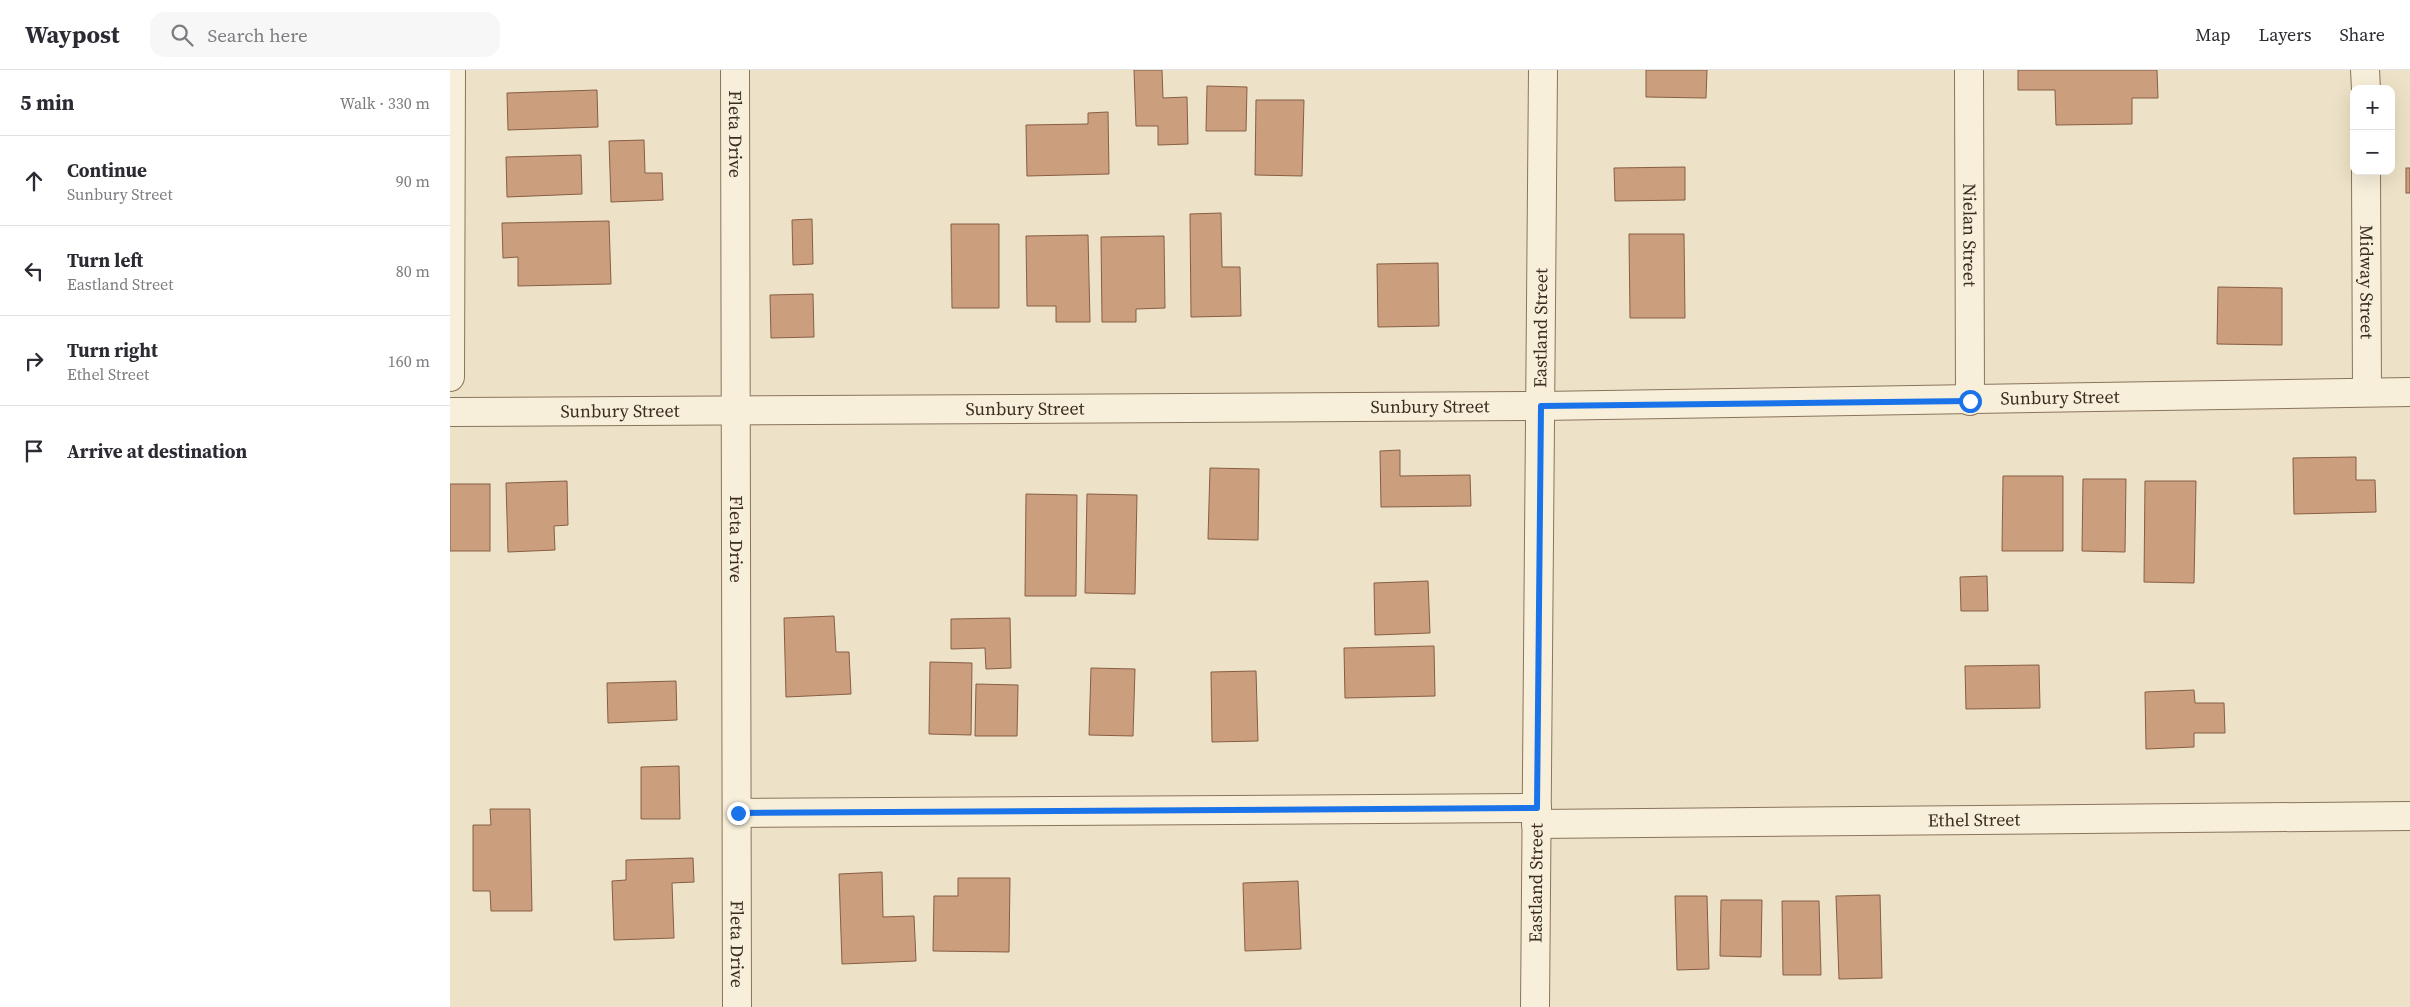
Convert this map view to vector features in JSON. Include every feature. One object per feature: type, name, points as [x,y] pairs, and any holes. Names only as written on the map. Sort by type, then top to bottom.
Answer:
[{"type":"street","points":[[450,377],[451,70]]},
{"type":"street","name":"Fleta Drive","points":[[735,70],[737,1007]]},
{"type":"street","name":"Eastland Street","points":[[1535,1007],[1543,70]]},
{"type":"street","name":"Nielan Street","points":[[1968,70],[1970,401]]},
{"type":"street","points":[[2366,70],[2366,85]]},
{"type":"street","name":"Midway Street","points":[[2366,175],[2367,392]]},
{"type":"street","name":"Sunbury Street","points":[[450,412],[1541,406],[1970,401],[2410,392]]},
{"type":"street","name":"Ethel Street","points":[[738,813],[1536,816],[2410,816]]},
{"type":"building","points":[[1134,70],[1162,70],[1163,98],[1187,97],[1188,144],[1158,145],[1158,126],[1136,126]]},
{"type":"building","points":[[1646,70],[1707,70],[1706,98],[1646,97]]},
{"type":"building","points":[[2018,70],[2157,70],[2158,98],[2132,98],[2132,124],[2056,125],[2055,90],[2018,90]]},
{"type":"building","points":[[1207,86],[1247,87],[1246,131],[1206,131]]},
{"type":"building","points":[[597,90],[598,127],[508,130],[507,93]]},
{"type":"building","points":[[1256,100],[1304,100],[1302,176],[1255,175]]},
{"type":"building","points":[[1108,112],[1109,174],[1027,176],[1026,125],[1088,124],[1088,113]]},
{"type":"building","points":[[644,140],[645,173],[662,173],[663,200],[611,202],[609,141]]},
{"type":"building","points":[[581,155],[582,194],[507,197],[506,157]]},
{"type":"building","points":[[1685,167],[1685,200],[1615,201],[1614,168]]},
{"type":"building","points":[[2406,168],[2410,168],[2410,193],[2406,193]]},
{"type":"building","points":[[1221,213],[1222,267],[1240,267],[1241,316],[1191,317],[1190,214]]},
{"type":"building","points":[[812,219],[813,264],[793,265],[792,220]]},
{"type":"building","points":[[609,221],[611,284],[518,286],[518,257],[503,258],[502,223]]},
{"type":"building","points":[[951,224],[999,224],[999,308],[952,308]]},
{"type":"building","points":[[1629,234],[1684,234],[1685,318],[1630,318]]},
{"type":"building","points":[[1088,235],[1090,322],[1056,322],[1056,306],[1027,306],[1026,236]]},
{"type":"building","points":[[1164,236],[1165,308],[1136,309],[1136,322],[1102,322],[1101,237]]},
{"type":"building","points":[[1438,263],[1439,326],[1378,327],[1377,264]]},
{"type":"building","points":[[2218,287],[2282,288],[2282,345],[2217,344]]},
{"type":"building","points":[[813,294],[814,337],[771,338],[770,295]]},
{"type":"building","points":[[1400,450],[1400,476],[1470,475],[1471,506],[1381,507],[1380,451]]},
{"type":"building","points":[[2356,457],[2356,480],[2375,480],[2376,512],[2294,514],[2293,458]]},
{"type":"building","points":[[1210,468],[1259,469],[1258,540],[1208,539]]},
{"type":"building","points":[[2003,476],[2063,476],[2063,551],[2002,551]]},
{"type":"building","points":[[2083,479],[2126,479],[2125,552],[2082,551]]},
{"type":"building","points":[[567,481],[568,525],[554,526],[555,550],[508,552],[506,483]]},
{"type":"building","points":[[2145,481],[2196,481],[2194,583],[2144,582]]},
{"type":"building","points":[[450,484],[490,484],[490,551],[450,551]]},
{"type":"building","points":[[1026,494],[1077,495],[1076,596],[1025,596]]},
{"type":"building","points":[[1087,494],[1137,495],[1135,594],[1085,593]]},
{"type":"building","points":[[1987,576],[1988,611],[1961,611],[1960,577]]},
{"type":"building","points":[[1428,581],[1430,633],[1375,635],[1374,583]]},
{"type":"building","points":[[834,616],[836,652],[849,652],[851,694],[786,697],[784,618]]},
{"type":"building","points":[[1010,618],[1011,668],[986,669],[985,648],[951,649],[951,619]]},
{"type":"building","points":[[1434,646],[1435,696],[1345,698],[1344,648]]},
{"type":"building","points":[[930,662],[972,663],[971,735],[929,734]]},
{"type":"building","points":[[2039,665],[2040,708],[1966,709],[1965,666]]},
{"type":"building","points":[[1091,668],[1135,669],[1133,736],[1089,735]]},
{"type":"building","points":[[1256,671],[1258,741],[1212,742],[1211,672]]},
{"type":"building","points":[[676,681],[677,720],[608,723],[607,683]]},
{"type":"building","points":[[976,684],[1018,685],[1017,736],[975,736]]},
{"type":"building","points":[[2194,690],[2195,703],[2224,703],[2225,733],[2194,733],[2194,747],[2146,749],[2145,692]]},
{"type":"building","points":[[679,766],[680,819],[641,819],[641,767]]},
{"type":"building","points":[[490,809],[530,809],[532,911],[491,911],[490,891],[473,891],[473,825],[491,825]]},
{"type":"building","points":[[693,858],[694,882],[672,883],[674,938],[614,940],[612,881],[626,880],[626,860]]},
{"type":"building","points":[[882,872],[883,917],[914,916],[916,961],[842,964],[839,874]]},
{"type":"building","points":[[958,878],[1010,878],[1009,952],[933,951],[934,896],[958,896]]},
{"type":"building","points":[[1298,881],[1301,949],[1245,951],[1243,883]]},
{"type":"building","points":[[1880,895],[1882,978],[1839,979],[1836,896]]},
{"type":"building","points":[[1675,896],[1707,896],[1709,969],[1677,970]]},
{"type":"building","points":[[1721,900],[1762,900],[1761,957],[1720,956]]},
{"type":"building","points":[[1782,901],[1819,901],[1821,975],[1783,975]]},
{"type":"route","points":[[738,813],[1537,808],[1541,406],[1970,401]]}]
